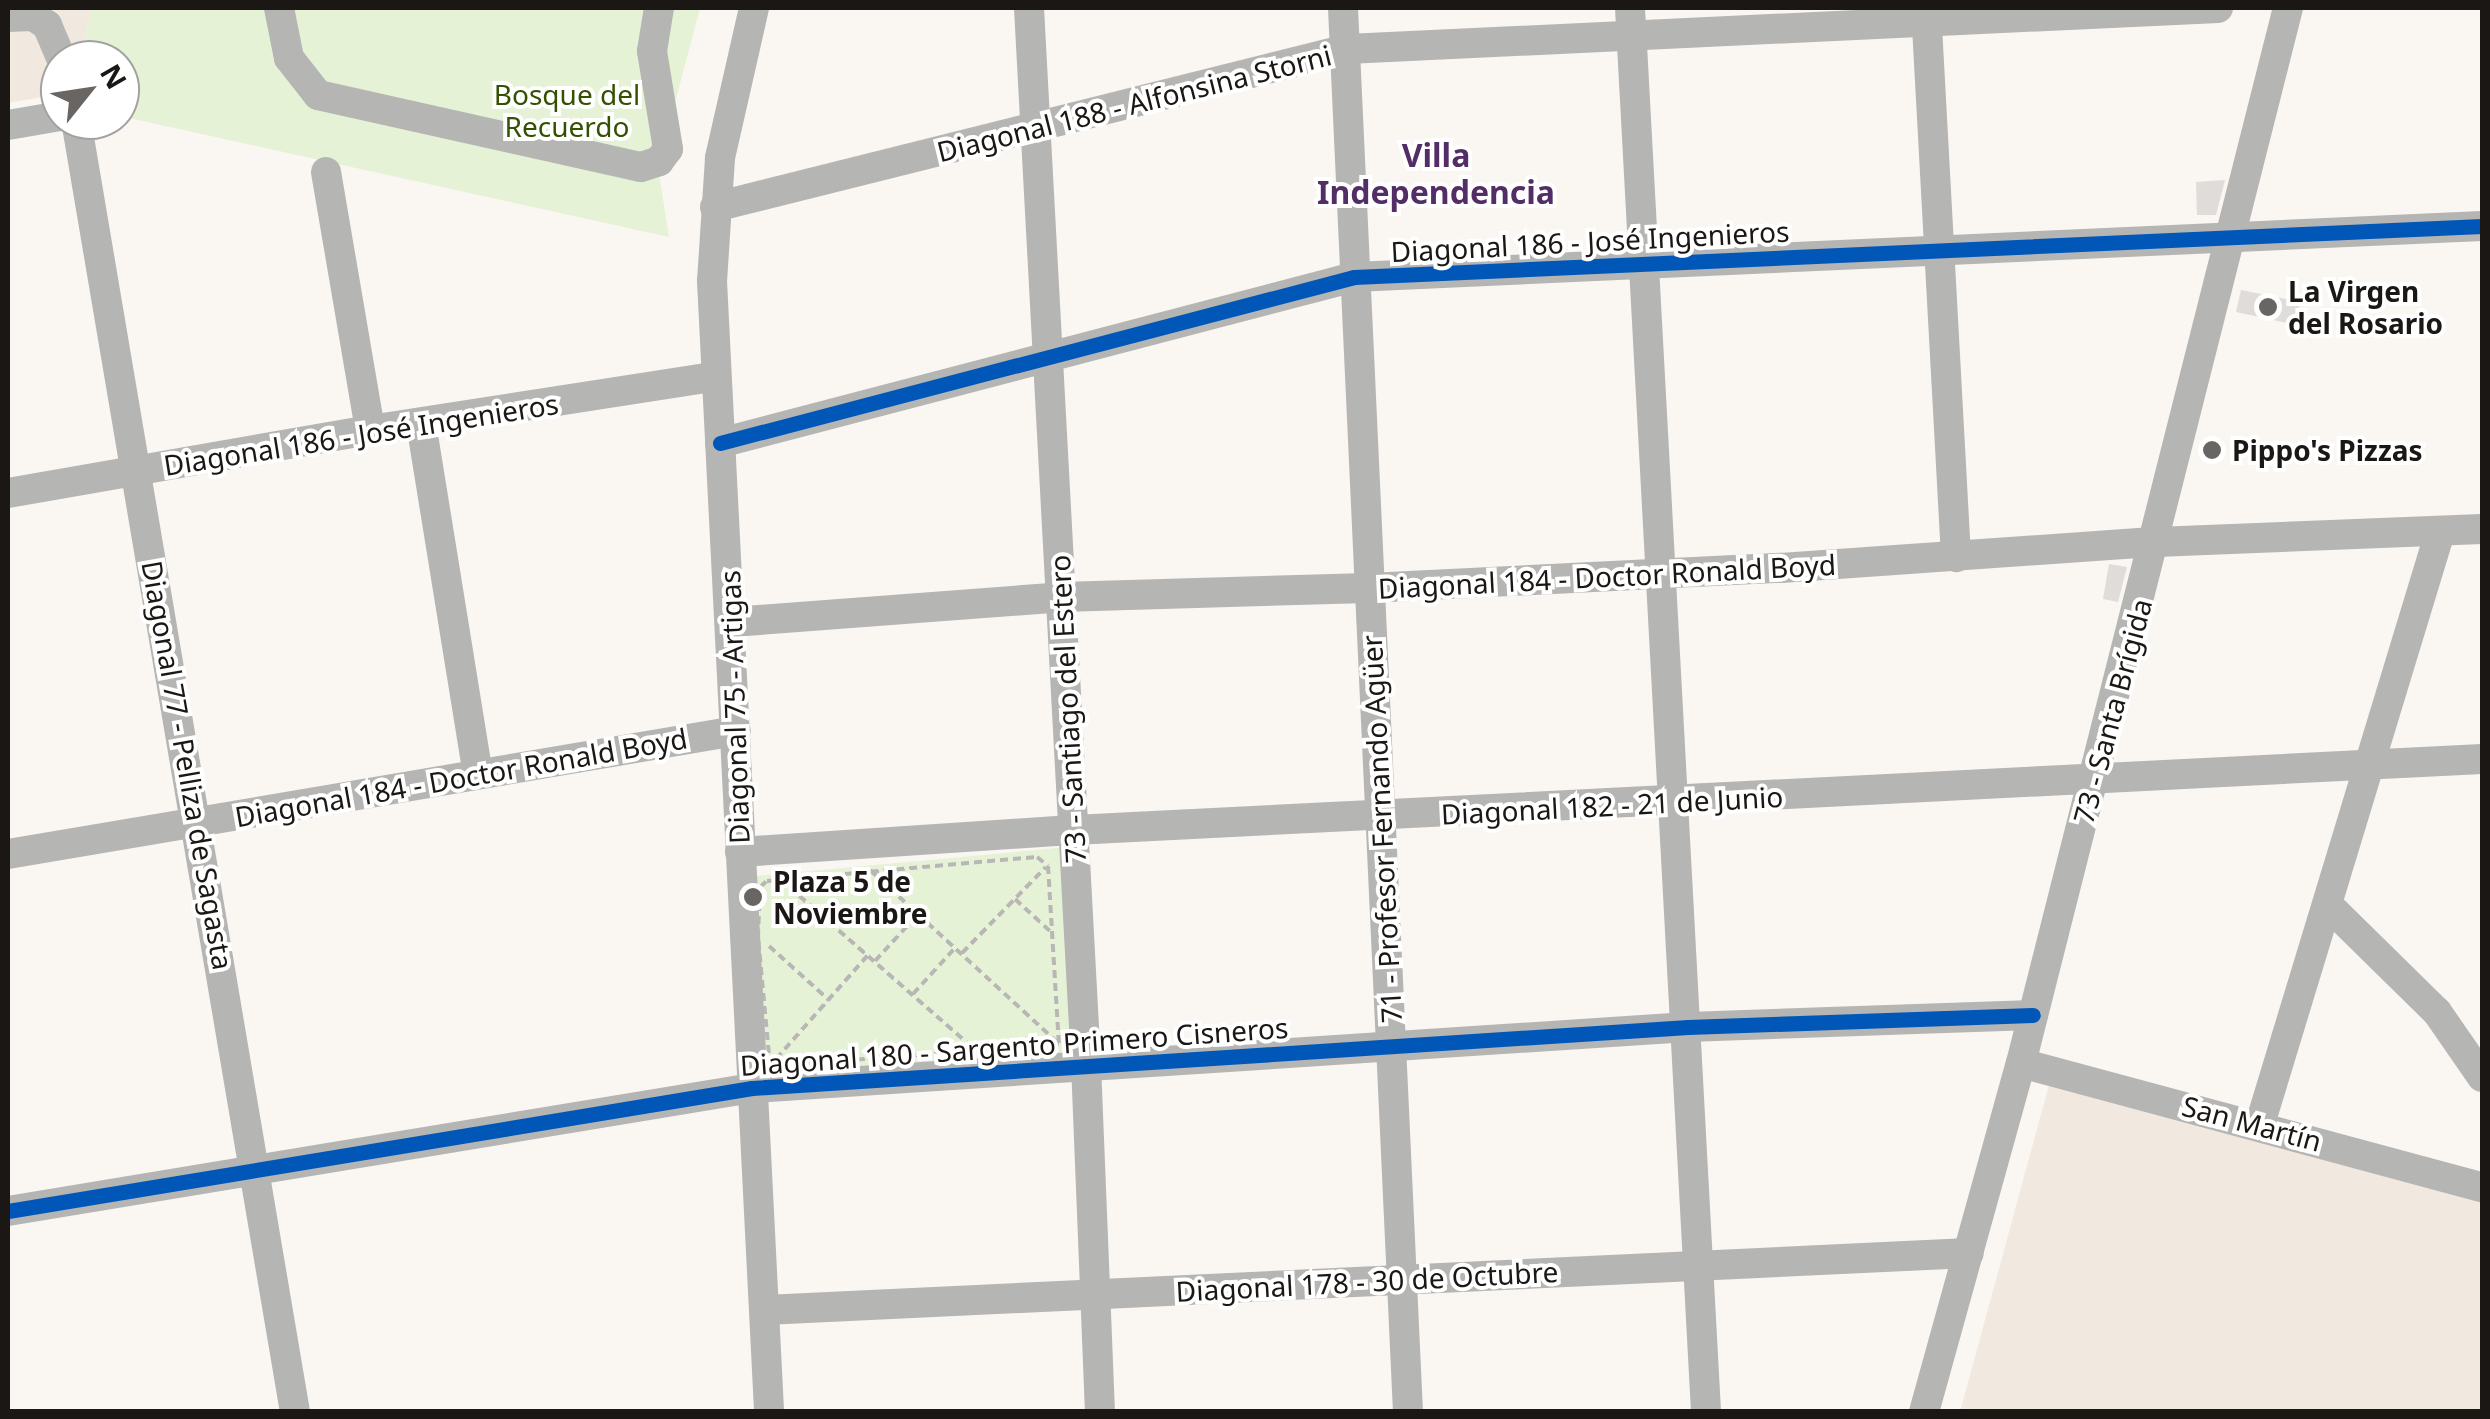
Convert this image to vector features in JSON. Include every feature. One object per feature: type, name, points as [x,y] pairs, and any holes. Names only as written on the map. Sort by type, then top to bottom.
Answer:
[{"type":"street","points":[[279,8],[289,58],[318,95],[640,167],[659,161],[668,149],[652,52],[658,8]]},
{"type":"street","name":"Diagonal 75 - Artigas","points":[[754,8],[720,158],[715,207],[714,378],[732,622],[740,852],[761,1077],[769,1412]]},
{"type":"street","name":"73 - Santiago del Estero","points":[[1029,8],[1032,130],[1060,597],[1067,842],[1086,1064],[1100,1412]]},
{"type":"street","name":"71 - Profesor Fernando Agüer","points":[[1344,8],[1408,1412]]},
{"type":"street","name":"Diagonal 188 - Alfonsina Storni","points":[[715,207],[1346,49],[1631,21],[2218,8]]},
{"type":"street","name":"73 - Santa Brígida","points":[[1924,1412],[2021,1064],[2288,8]]},
{"type":"street","points":[[25,13],[57,40]]},
{"type":"street","points":[[1926,13],[1956,557]]},
{"type":"street","points":[[1631,21],[1706,1412]]},
{"type":"street","points":[[8,125],[40,119]]},
{"type":"street","name":"Diagonal 77 - Pelliza de Sagasta","points":[[80,140],[257,1168],[295,1412]]},
{"type":"street","points":[[326,172],[370,430]]},
{"type":"street","name":"Diagonal 186 - José Ingenieros","points":[[720,442],[1354,277],[2482,226]]},
{"type":"street","name":"Diagonal 186 - José Ingenieros","points":[[8,493],[370,430],[714,378]]},
{"type":"street","points":[[421,423],[478,774]]},
{"type":"street","name":"Diagonal 184 - Doctor Ronald Boyd","points":[[732,622],[1060,597],[1368,588],[1956,557],[2156,542],[2482,529]]},
{"type":"street","points":[[2260,1124],[2440,532]]},
{"type":"street","name":"Diagonal 184 - Doctor Ronald Boyd","points":[[8,854],[736,730]]},
{"type":"street","name":"Diagonal 182 - 21 de Junio","points":[[740,852],[1067,842],[1381,818],[2482,760]]},
{"type":"street","points":[[2328,905],[2426,1001],[2482,1077]]},
{"type":"street","name":"Diagonal 180 - Sargento Primero Cisneros","points":[[8,1211],[761,1077],[1086,1064],[1688,1027],[2033,1015]]},
{"type":"street","name":"San Martín","points":[[2021,1064],[2260,1124],[2482,1187]]},
{"type":"street","name":"Diagonal 178 - 30 de Octubre","points":[[764,1310],[1968,1252]]},
{"type":"path","points":[[962,954],[1067,842]]},
{"type":"path","points":[[761,1077],[760,886],[780,878],[1037,858],[1048,866]]},
{"type":"path","points":[[1048,866],[1059,1044]]},
{"type":"path","points":[[870,870],[1059,1044]]},
{"type":"path","points":[[780,878],[977,1051]]},
{"type":"path","points":[[1015,899],[1065,946]]},
{"type":"path","points":[[874,961],[918,914]]},
{"type":"path","points":[[758,936],[829,1000]]},
{"type":"path","points":[[912,994],[955,948]]},
{"type":"path","points":[[761,1077],[868,956]]},
{"type":"path","points":[[761,1077],[1059,1044]]},
{"type":"shaded area","points":[[8,8],[93,8],[84,40],[40,40],[40,97],[8,103]]},
{"type":"shaded area","points":[[2049,1085],[2482,1203],[2482,1411],[1960,1412]]},
{"type":"green space","name":"Bosque del Recuerdo","points":[[93,8],[700,8],[658,167],[669,237],[140,120],[140,40],[84,40]]},
{"type":"green space","points":[[1068,847],[1079,1056],[758,1079],[746,877]]},
{"type":"building","points":[[2225,180],[2216,215],[2197,215],[2196,182]]},
{"type":"building","name":"La Virgen del Rosario","points":[[2241,290],[2300,302],[2296,325],[2236,312]]},
{"type":"building","points":[[2109,564],[2127,567],[2118,602],[2103,599]]},
{"type":"cycle path","points":[[720,443],[1354,277],[2482,226]]},
{"type":"cycle path","points":[[8,1211],[752,1088],[1688,1027],[2033,1015]]},
{"type":"place","name":"La Virgen del Rosario","points":[[2268,307]]},
{"type":"place","name":"Pippo's Pizzas","points":[[2212,450]]},
{"type":"place","name":"Plaza 5 de Noviembre","points":[[753,897]]},
{"type":"district","name":"Villa Independencia","points":[[1436,174]]}]
